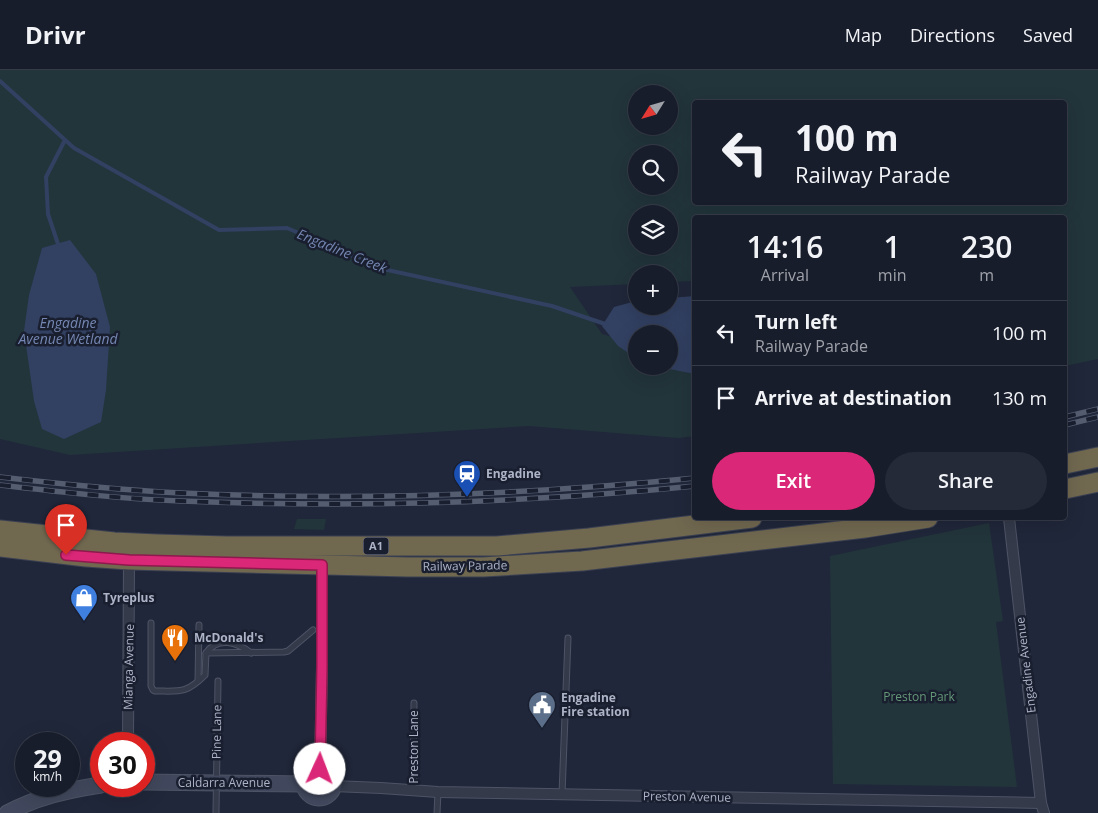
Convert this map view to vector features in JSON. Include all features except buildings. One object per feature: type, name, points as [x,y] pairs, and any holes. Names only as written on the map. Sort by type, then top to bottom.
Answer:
[{"type":"highway","points":[[1067,464],[1098,456]]},
{"type":"highway","points":[[1067,489],[1098,482]]},
{"type":"highway","name":"Railway Parade","points":[[0,530],[114,542],[157,544],[226,546],[497,546],[589,538],[736,520]]},
{"type":"highway","name":"Railway Parade","points":[[0,547],[129,560],[484,567],[564,562],[865,528],[915,520]]},
{"type":"street","name":"Engadine Avenue","points":[[1008,520],[1043,808]]},
{"type":"street","name":"Mianga Avenue","points":[[128,732],[129,560]]},
{"type":"street","points":[[320,769],[322,565]]},
{"type":"street","points":[[325,770],[332,776],[333,786],[329,795],[320,806],[307,793],[304,784],[310,771],[325,770]]},
{"type":"street","name":"Caldarra Avenue","points":[[155,782],[304,784]]},
{"type":"street","name":"Preston Avenue","points":[[333,786],[438,792],[1043,808]]},
{"type":"street","points":[[5,813],[46,796],[90,787]]},
{"type":"lane","points":[[151,623],[152,690],[182,691],[189,689],[206,673],[206,653],[209,648],[220,642],[241,645],[251,653]]},
{"type":"lane","points":[[198,681],[199,625]]},
{"type":"lane","points":[[206,653],[279,653],[288,651],[313,630]]},
{"type":"lane","points":[[562,795],[568,638]]},
{"type":"lane","name":"Pine Lane","points":[[216,813],[218,681]]},
{"type":"lane","name":"Preston Lane","points":[[413,791],[414,703]]},
{"type":"lane","points":[[437,813],[438,792]]},
{"type":"lane","points":[[0,805],[5,813]]},
{"type":"green space","points":[[0,70],[1098,70],[1098,359],[1067,366],[1067,215],[692,215],[692,281],[678,282],[678,265],[628,265],[628,284],[570,287],[602,334],[628,342],[628,375],[678,375],[678,364],[692,362],[692,436],[678,438],[529,426],[70,455],[0,439]]},
{"type":"green space","points":[[297,519],[326,519],[324,530],[294,529]]},
{"type":"green space","name":"Preston Park","points":[[989,523],[1003,621],[996,622],[1017,787],[833,784],[830,556]]},
{"type":"water","name":"Engadine Avenue Wetland","points":[[70,240],[96,274],[110,327],[106,390],[101,422],[64,439],[42,429],[34,401],[24,331],[29,295],[42,248]]},
{"type":"water","points":[[692,296],[692,373],[678,371],[678,325],[628,325],[628,353],[618,346],[602,326],[614,307],[628,303],[628,315],[678,315],[678,297]]},
{"type":"waterway","name":"Engadine Creek","points":[[0,81],[74,148],[219,230],[287,228],[383,269],[552,306],[608,325]]},
{"type":"waterway","points":[[58,244],[48,214],[46,177],[65,140]]},
{"type":"railway","points":[[1067,417],[1098,409]]},
{"type":"railway","points":[[1067,425],[1098,417]]},
{"type":"railway","points":[[0,477],[158,492],[309,496],[438,495],[567,489],[692,478]]},
{"type":"railway","points":[[0,485],[136,499],[310,504],[503,500],[692,486]]},
{"type":"place","name":"Engadine","points":[[467,498]]},
{"type":"place","name":"Tyreplus","points":[[84,622]]},
{"type":"place","name":"McDonald's","points":[[175,662]]},
{"type":"place","name":"Engadine Fire station","points":[[542,729]]},
{"type":"route","points":[[66,555],[129,560],[322,565],[320,769]]}]
